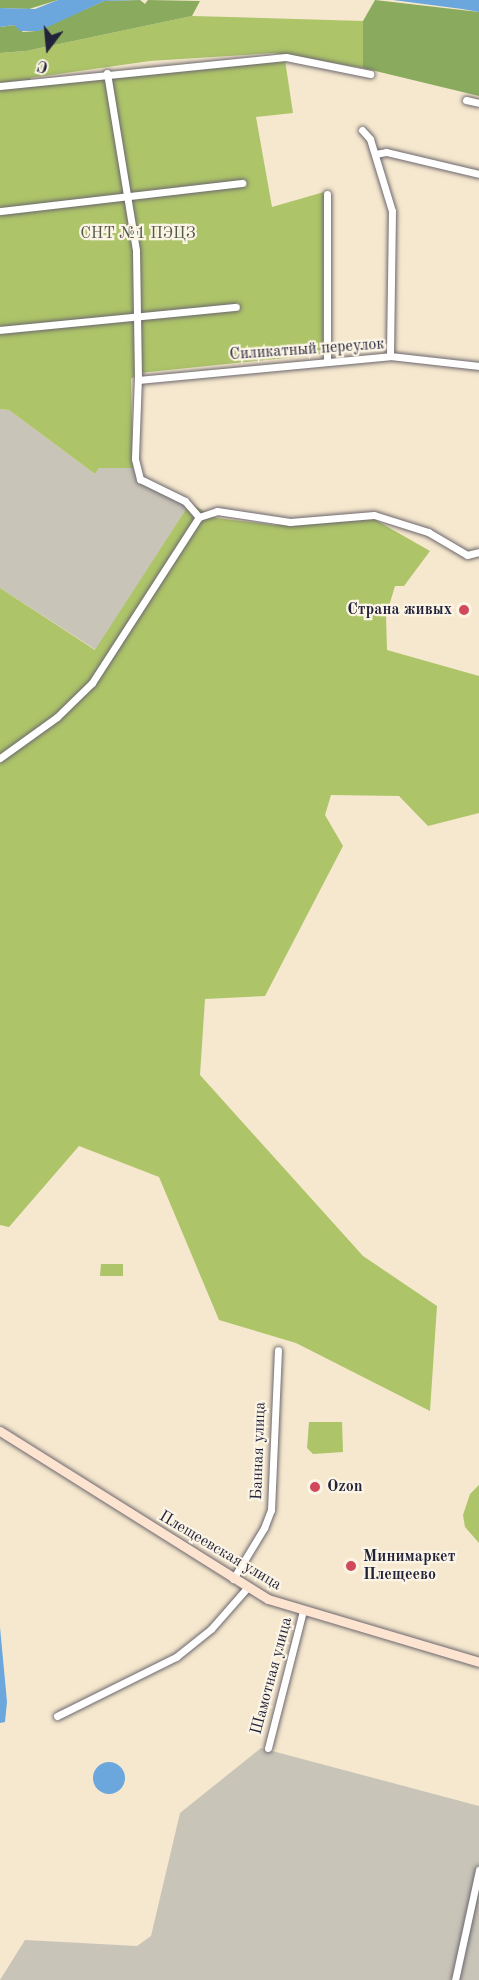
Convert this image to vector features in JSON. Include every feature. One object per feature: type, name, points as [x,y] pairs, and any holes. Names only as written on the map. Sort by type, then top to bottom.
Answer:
[{"type":"street","points":[[0,86],[107,73],[286,57],[370,74]]},
{"type":"street","points":[[107,73],[125,199],[136,251],[138,380],[135,459],[140,478],[185,501],[199,517]]},
{"type":"street","points":[[466,100],[479,103]]},
{"type":"street","points":[[362,130],[375,154],[376,171],[392,211],[390,356]]},
{"type":"street","points":[[375,154],[386,152],[479,174]]},
{"type":"street","points":[[0,211],[125,199],[242,183]]},
{"type":"street","points":[[327,194],[327,362]]},
{"type":"street","points":[[0,330],[236,307]]},
{"type":"street","name":"Силикатный переулок","points":[[138,380],[390,356],[479,366]]},
{"type":"street","points":[[0,758],[57,717],[92,683],[199,517],[217,511],[290,522],[374,515],[428,532],[467,555],[479,552]]},
{"type":"street","name":"Банная улица","points":[[233,1579],[264,1528],[271,1510],[278,1350]]},
{"type":"street","name":"Плещеевская улица","points":[[0,1431],[247,1588],[303,1611],[479,1662]]},
{"type":"street","points":[[57,1716],[176,1657],[211,1629],[247,1588]]},
{"type":"street","name":"Шамотная улица","points":[[267,1748],[303,1611]]},
{"type":"street","points":[[455,1980],[479,1870]]},
{"type":"shaded area","points":[[0,409],[9,410],[95,474],[99,468],[133,468],[139,480],[190,503],[96,650],[0,588]]},
{"type":"shaded area","points":[[261,1748],[479,1806],[479,1980],[0,1980],[25,1940],[137,1946],[151,1936],[180,1813]]},
{"type":"green space","points":[[0,0],[58,0],[29,9],[0,8]]},
{"type":"green space","points":[[140,0],[145,4],[148,0],[200,1],[192,16],[26,51],[0,53],[0,27],[14,25],[23,32],[36,31],[104,1]]},
{"type":"green space","points":[[375,0],[479,12],[479,96],[363,68],[363,21]]},
{"type":"green space","name":"СНТ №1 ПЭЦЗ","points":[[192,16],[363,21],[363,68],[274,53],[150,61],[30,78],[33,84],[285,60],[293,113],[256,117],[272,207],[324,192],[323,354],[139,373],[131,379],[133,468],[99,468],[95,474],[9,410],[0,409],[0,53],[26,51]]},
{"type":"green space","points":[[190,503],[216,518],[274,525],[374,519],[430,551],[404,586],[395,586],[386,616],[387,650],[479,676],[479,813],[428,826],[399,796],[331,795],[325,815],[343,846],[265,996],[205,999],[200,1075],[363,1256],[437,1306],[430,1411],[296,1343],[219,1320],[159,1177],[79,1146],[9,1227],[0,1225],[0,588],[95,650]]},
{"type":"green space","points":[[101,1264],[123,1264],[123,1276],[100,1276]]},
{"type":"green space","points":[[309,1422],[342,1422],[343,1452],[313,1454],[307,1448]]},
{"type":"green space","points":[[479,1485],[479,1543],[465,1527],[463,1515],[470,1494]]},
{"type":"water","points":[[58,0],[140,0],[104,1],[39,31],[20,31],[14,25],[0,27],[0,8],[35,9]]},
{"type":"water","points":[[393,0],[479,0],[479,12],[462,9]]},
{"type":"water","points":[[0,1627],[7,1702],[5,1722],[0,1723]]},
{"type":"water","points":[[109,1762],[120,1767],[125,1778],[120,1789],[109,1794],[98,1789],[93,1778],[98,1767]]},
{"type":"place","name":"Страна живых","points":[[464,610]]},
{"type":"place","name":"Ozon","points":[[315,1487]]},
{"type":"place","name":"Минимаркет Плещеево","points":[[351,1566]]}]
